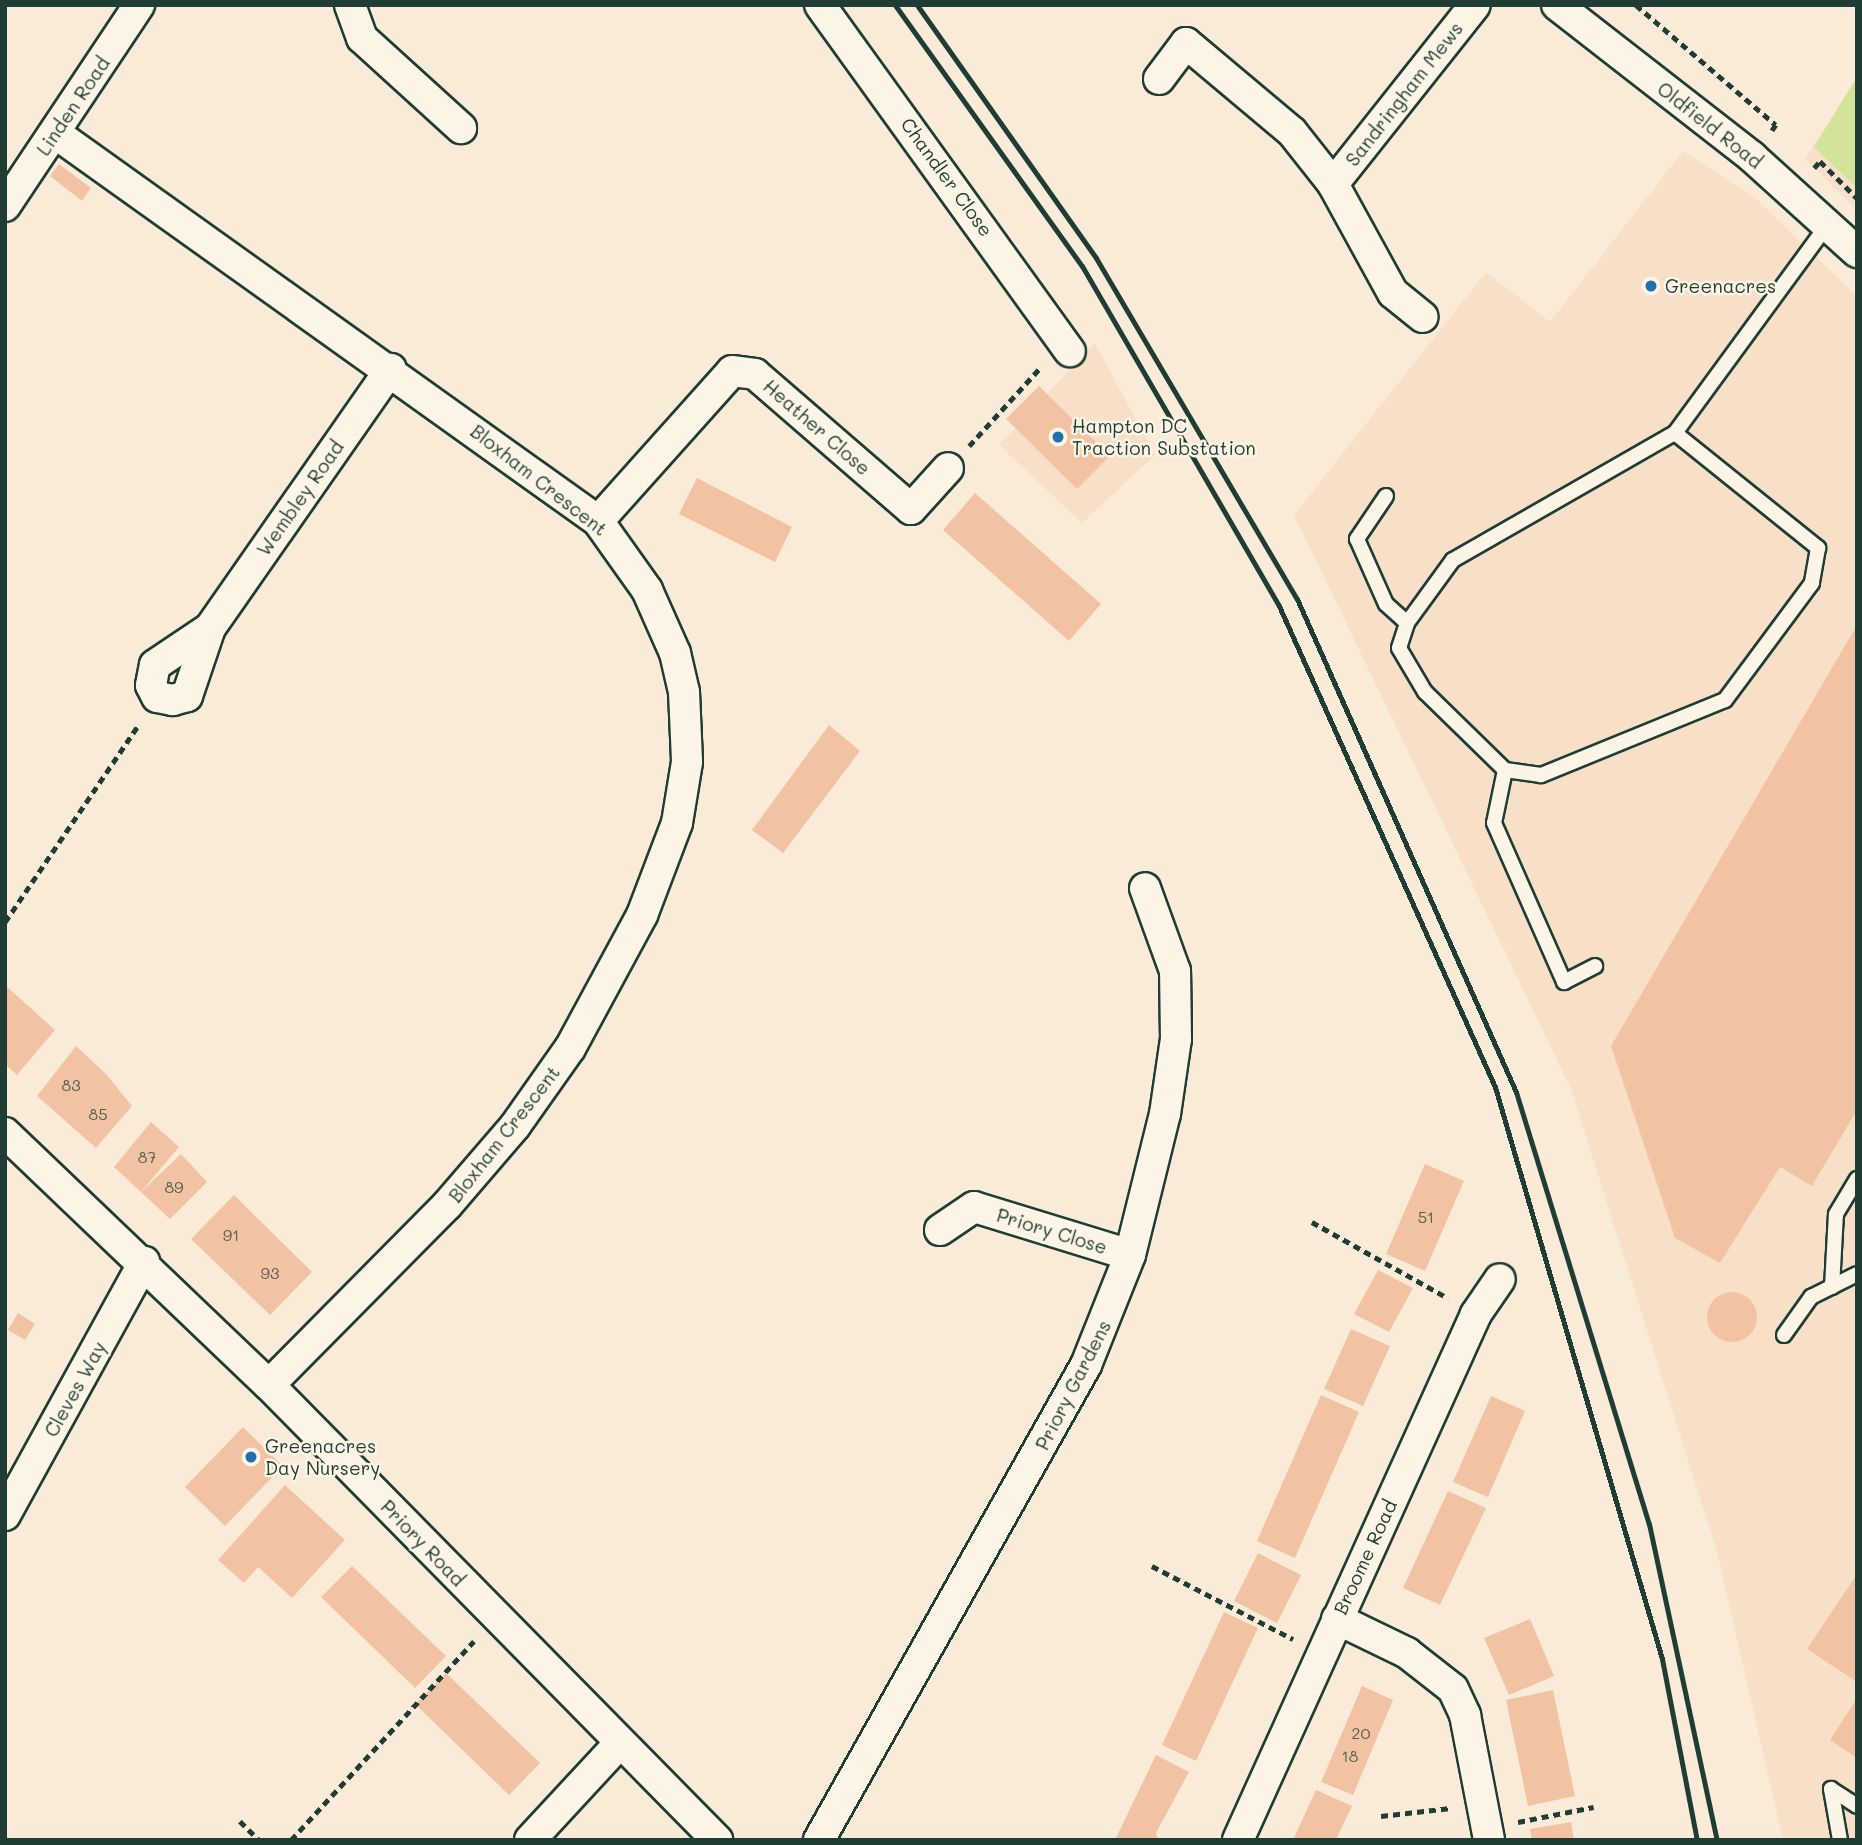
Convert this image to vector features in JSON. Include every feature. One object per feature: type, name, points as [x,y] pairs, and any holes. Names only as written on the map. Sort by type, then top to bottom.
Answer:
[{"type":"street","name":"Linden Road","points":[[5,206],[139,5]]},
{"type":"street","points":[[351,5],[362,38],[461,128]]},
{"type":"street","name":"Chandler Close","points":[[820,5],[1066,347]]},
{"type":"street","name":"Sandringham Mews","points":[[1333,184],[1475,5]]},
{"type":"street","name":"Oldfield Road","points":[[1557,5],[1752,156],[1857,252]]},
{"type":"street","name":"Sandringham Mews","points":[[1159,79],[1186,43],[1293,132],[1333,184],[1393,293],[1423,317]]},
{"type":"street","name":"Bloxham Crescent","points":[[55,133],[391,369],[598,521],[647,590],[675,653],[684,692],[688,727],[684,788],[661,871],[592,1010],[515,1126],[404,1253],[269,1385]]},
{"type":"street","name":"Wembley Road","points":[[158,697],[173,701],[187,696],[210,628],[391,369]]},
{"type":"street","name":"Heather Close","points":[[598,521],[732,371],[755,373],[911,509],[948,468]]},
{"type":"street","name":"Priory Gardens","points":[[819,1840],[1070,1396],[1105,1324],[1130,1255],[1165,1114],[1176,1039],[1175,971],[1145,888]]},
{"type":"street","name":"Priory Road","points":[[5,1133],[144,1262],[269,1385],[619,1744],[717,1840]]},
{"type":"street","name":"Priory Close","points":[[940,1230],[974,1207],[1130,1255]]},
{"type":"street","name":"Cleves Way","points":[[5,1515],[144,1262]]},
{"type":"street","name":"Broome Road","points":[[1238,1840],[1476,1314],[1500,1279]]},
{"type":"street","points":[[1337,1619],[1414,1658],[1453,1689],[1465,1715],[1486,1824]]},
{"type":"street","points":[[530,1840],[619,1744]]},
{"type":"lane","points":[[1675,433],[1818,548],[1812,583],[1725,700],[1541,775],[1505,770],[1425,692],[1399,648],[1407,623],[1452,560],[1675,433],[1828,224]]},
{"type":"lane","points":[[1386,496],[1357,539],[1386,604],[1407,623]]},
{"type":"lane","points":[[1505,770],[1494,823],[1564,982],[1595,966]]},
{"type":"lane","points":[[1832,1287],[1836,1214],[1857,1179]]},
{"type":"lane","points":[[1784,1335],[1811,1297],[1857,1274]]},
{"type":"lane","points":[[1840,1840],[1831,1789],[1857,1806]]},
{"type":"path","points":[[1636,5],[1776,125],[1752,156]]},
{"type":"path","points":[[948,468],[1066,347]]},
{"type":"path","points":[[5,922],[158,697]]},
{"type":"path","points":[[1312,1222],[1476,1314]]},
{"type":"path","points":[[1152,1566],[1322,1654]]},
{"type":"path","points":[[291,1840],[496,1617]]},
{"type":"path","points":[[1381,1816],[1486,1824],[1594,1807]]},
{"type":"path","points":[[240,1821],[260,1840]]},
{"type":"shaded area","points":[[1857,78],[1857,210],[1805,159]]},
{"type":"shaded area","points":[[1683,151],[1754,197],[1857,296],[1857,1840],[1783,1840],[1717,1552],[1571,1089],[1294,515],[1486,272],[1550,322]]},
{"type":"shaded area","points":[[1095,343],[1155,455],[1082,523],[999,445]]},
{"type":"green space","points":[[1857,77],[1857,188],[1814,147]]},
{"type":"building","points":[[59,164],[91,188],[82,201],[50,176]]},
{"type":"building","name":"Hampton DC Traction Substation","points":[[1039,386],[1110,456],[1077,489],[1006,419]]},
{"type":"building","points":[[697,478],[792,527],[775,562],[679,514]]},
{"type":"building","points":[[975,493],[1101,604],[1069,641],[943,530]]},
{"type":"building","points":[[1857,625],[1857,1110],[1812,1186],[1780,1167],[1720,1263],[1675,1238],[1611,1046]]},
{"type":"building","points":[[829,725],[860,751],[783,853],[752,830]]},
{"type":"building","points":[[5,985],[55,1030],[17,1075],[5,1064]]},
{"type":"building","points":[[76,1046],[106,1074],[132,1106],[96,1148],[37,1096]]},
{"type":"building","points":[[151,1122],[179,1147],[141,1192],[114,1167]]},
{"type":"building","points":[[181,1154],[207,1182],[170,1219],[141,1192]]},
{"type":"building","points":[[1425,1164],[1464,1181],[1425,1271],[1386,1254]]},
{"type":"building","points":[[234,1195],[312,1272],[270,1315],[191,1239]]},
{"type":"building","points":[[1378,1270],[1413,1288],[1389,1332],[1354,1314]]},
{"type":"building","points":[[1732,1292],[1749,1300],[1757,1317],[1749,1334],[1732,1342],[1715,1334],[1707,1317],[1715,1300]]},
{"type":"building","points":[[18,1313],[35,1324],[25,1340],[8,1330]]},
{"type":"building","points":[[1351,1329],[1390,1346],[1363,1406],[1324,1389]]},
{"type":"building","points":[[1321,1395],[1359,1412],[1295,1558],[1257,1541]]},
{"type":"building","points":[[1491,1396],[1525,1411],[1488,1497],[1453,1482]]},
{"type":"building","points":[[243,1427],[283,1466],[225,1526],[185,1487]]},
{"type":"building","points":[[285,1485],[345,1540],[292,1598],[258,1567],[244,1583],[218,1560]]},
{"type":"building","points":[[1448,1491],[1486,1508],[1440,1605],[1403,1588]]},
{"type":"building","points":[[1258,1553],[1301,1575],[1277,1623],[1234,1601]]},
{"type":"building","points":[[352,1566],[446,1656],[415,1688],[321,1597]]},
{"type":"building","points":[[1857,1574],[1857,1682],[1807,1649]]},
{"type":"building","points":[[1224,1612],[1258,1628],[1196,1761],[1162,1745]]},
{"type":"building","points":[[1530,1619],[1554,1676],[1509,1695],[1484,1638]]},
{"type":"building","points":[[446,1673],[540,1763],[509,1795],[415,1704]]},
{"type":"building","points":[[1362,1686],[1393,1700],[1353,1795],[1321,1782]]},
{"type":"building","points":[[1553,1690],[1575,1796],[1528,1806],[1506,1700]]},
{"type":"building","points":[[1857,1698],[1857,1758],[1830,1740]]},
{"type":"building","points":[[1156,1755],[1189,1772],[1156,1833],[1158,1840],[1115,1840]]},
{"type":"building","points":[[1316,1790],[1352,1806],[1336,1840],[1293,1840]]},
{"type":"building","points":[[1571,1822],[1574,1840],[1532,1840],[1530,1829]]},
{"type":"railway","points":[[895,5],[1082,266],[1279,606],[1495,1087],[1662,1659],[1697,1840]]},
{"type":"railway","points":[[917,5],[1096,258],[1297,599],[1516,1092],[1649,1524],[1717,1840]]},
{"type":"place","name":"Greenacres","points":[[1651,286]]},
{"type":"place","name":"Hampton DC Traction Substation","points":[[1058,437]]},
{"type":"place","name":"Greenacres Day Nursery","points":[[251,1457]]}]
